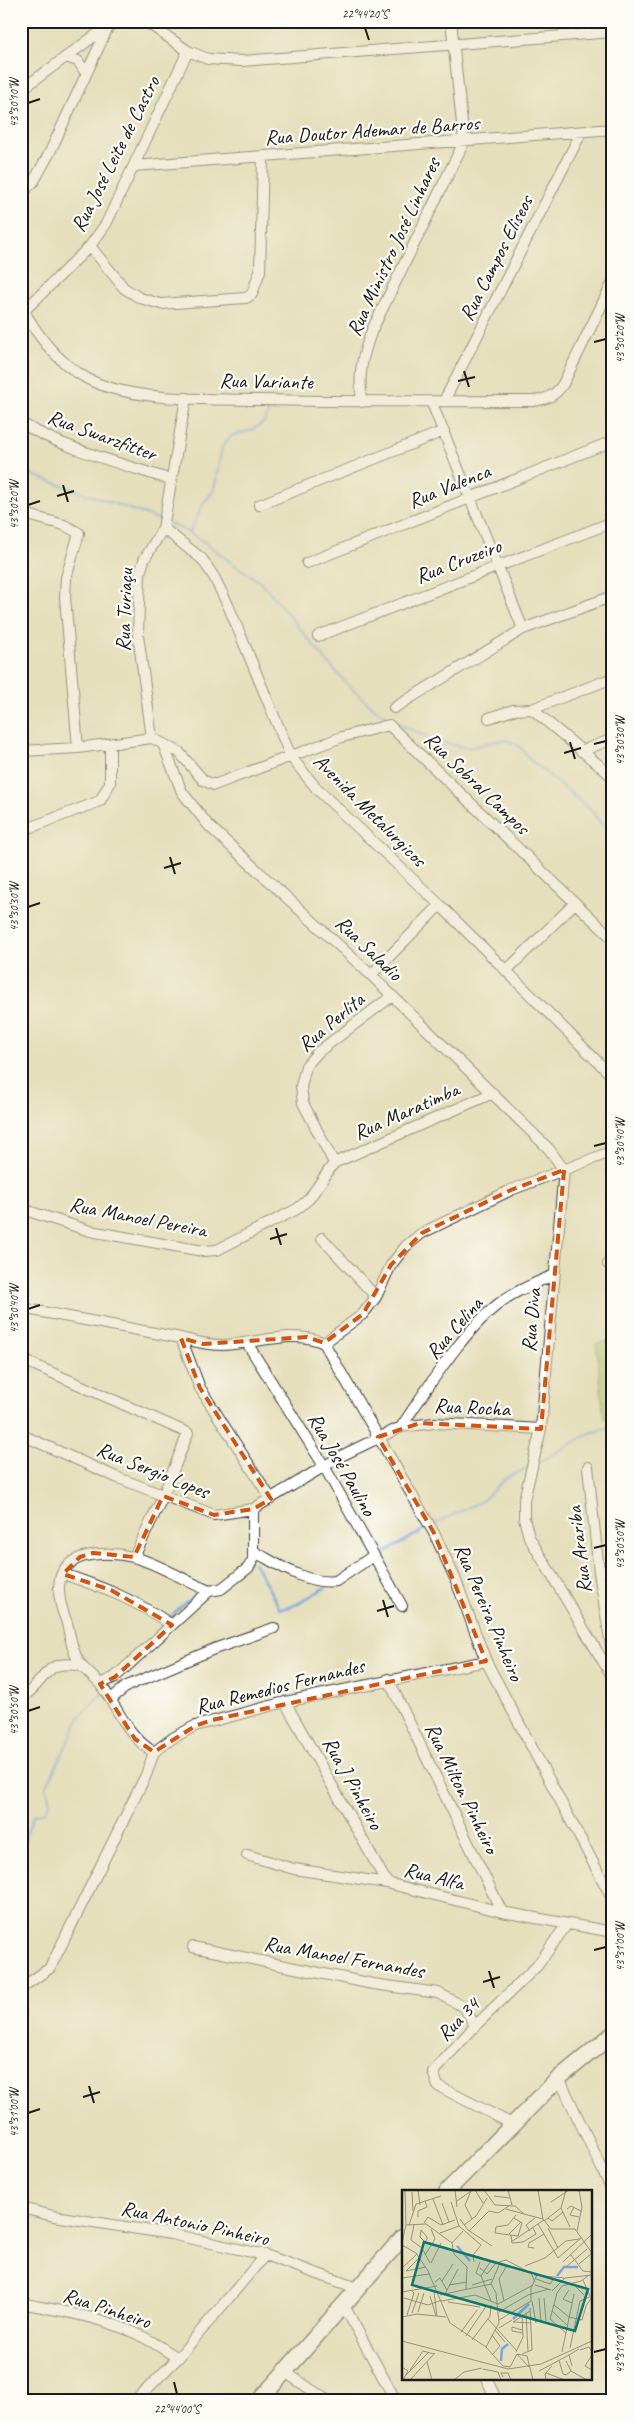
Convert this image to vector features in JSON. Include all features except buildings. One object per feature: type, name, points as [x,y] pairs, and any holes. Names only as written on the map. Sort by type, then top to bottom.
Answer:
[{"type":"main road","points":[[448,2190],[559,2078],[613,2034]]},
{"type":"main road","points":[[259,2401],[402,2238]]},
{"type":"street","points":[[145,21],[188,51],[208,59],[242,61],[613,32]]},
{"type":"street","name":"Rua Ministro José Linhares","points":[[362,402],[359,382],[362,358],[372,330],[464,142],[451,21]]},
{"type":"street","points":[[21,90],[111,23]]},
{"type":"street","points":[[21,195],[34,181],[50,152],[111,23]]},
{"type":"street","name":"Rua José Leite de Castro","points":[[22,308],[90,246],[106,224],[188,51]]},
{"type":"street","points":[[66,56],[78,61],[86,73]]},
{"type":"street","name":"Rua Doutor Ademar de Barros","points":[[134,166],[263,158],[613,129]]},
{"type":"street","name":"Rua Campos Eliseos","points":[[444,401],[582,132]]},
{"type":"street","points":[[90,246],[124,288],[140,298],[161,304],[246,298],[252,294],[260,271],[263,158]]},
{"type":"street","name":"Rua Variante","points":[[22,308],[38,335],[61,362],[87,379],[122,391],[186,398],[362,402],[533,401],[546,399],[557,393],[613,282]]},
{"type":"street","name":"Rua Turiaçu","points":[[152,738],[138,635],[140,573],[144,560],[163,527],[186,398]]},
{"type":"street","points":[[431,401],[523,629]]},
{"type":"street","name":"Rua Swarzfitter","points":[[21,423],[72,447],[170,480]]},
{"type":"street","points":[[259,505],[444,431]]},
{"type":"street","name":"Rua Valenca","points":[[307,563],[606,444]]},
{"type":"street","points":[[21,513],[64,525],[79,533],[66,578],[65,597],[78,748]]},
{"type":"street","name":"Rua Cruzeiro","points":[[318,636],[613,522]]},
{"type":"street","name":"Avenida Metalurgicos","points":[[163,527],[202,559],[214,577],[228,605],[291,758],[317,789],[440,905],[613,1077]]},
{"type":"street","points":[[394,708],[523,629],[613,596]]},
{"type":"street","points":[[489,718],[513,710],[532,709],[534,706],[613,678]]},
{"type":"street","points":[[532,709],[613,777]]},
{"type":"street","name":"Rua Sobral Campos","points":[[291,758],[342,737],[389,725],[613,939]]},
{"type":"street","points":[[21,751],[110,745],[152,738],[179,752],[203,780],[214,785],[291,758]]},
{"type":"street","points":[[581,751],[613,739]]},
{"type":"street","name":"Rua Saladio","points":[[163,744],[182,792],[208,826],[371,975],[549,1149],[564,1170]]},
{"type":"street","points":[[21,831],[100,801],[110,783],[110,745]]},
{"type":"street","points":[[506,972],[574,902]]},
{"type":"street","name":"Rua Perlita","points":[[371,975],[440,905]]},
{"type":"street","name":"Rua Perlita","points":[[334,1164],[303,1103],[302,1086],[306,1066],[318,1052],[392,996]]},
{"type":"street","name":"Rua Maratimba","points":[[334,1164],[493,1093]]},
{"type":"street","points":[[21,1308],[203,1344],[247,1343],[307,1337],[324,1343],[363,1314],[376,1297],[391,1265],[406,1246],[422,1233],[511,1190],[613,1151]]},
{"type":"street","name":"Rua Manoel Pereira","points":[[25,1210],[90,1231],[203,1251],[217,1250],[297,1209],[309,1199],[334,1164]]},
{"type":"street","name":"Rua Diva","points":[[564,1170],[541,1430],[524,1500],[524,1518],[529,1537],[613,1678]]},
{"type":"street","points":[[322,1238],[376,1297]]},
{"type":"street","name":"Rua Celina","points":[[401,1427],[440,1370],[483,1317],[505,1299],[528,1286],[554,1275]]},
{"type":"street","points":[[180,1338],[200,1388],[271,1499]]},
{"type":"street","name":"Rua José Paulino","points":[[247,1343],[324,1466],[402,1606]]},
{"type":"street","name":"Rua Pereira Pinheiro","points":[[324,1343],[434,1533],[455,1578],[486,1661],[613,1900]]},
{"type":"street","points":[[21,1359],[188,1433],[163,1496],[134,1557]]},
{"type":"street","name":"Rua Rocha","points":[[401,1427],[434,1423],[541,1430]]},
{"type":"street","name":"Rua Sergio Lopes","points":[[24,1436],[163,1496],[214,1515],[252,1509],[324,1466],[401,1427]]},
{"type":"street","name":"Rua Arariba","points":[[588,1467],[599,1572],[613,1658]]},
{"type":"street","points":[[100,1684],[115,1677],[209,1591],[221,1589],[248,1568],[255,1552],[252,1509]]},
{"type":"street","points":[[255,1552],[296,1574],[329,1582],[336,1581],[375,1559]]},
{"type":"street","points":[[21,1988],[50,1968],[58,1955],[91,1883],[146,1775],[154,1752],[135,1739],[100,1684],[82,1666],[72,1643],[60,1599],[58,1586],[63,1574],[70,1564],[80,1557],[93,1553],[134,1557],[209,1591]]},
{"type":"street","points":[[599,1572],[613,1570]]},
{"type":"street","points":[[63,1574],[111,1590],[145,1607],[172,1625]]},
{"type":"street","points":[[110,1698],[127,1686],[214,1650],[274,1628]]},
{"type":"street","name":"Rua Remedios Fernandes","points":[[154,1752],[195,1726],[285,1702],[388,1679],[486,1661]]},
{"type":"street","points":[[21,1698],[53,1666],[68,1663],[82,1666]]},
{"type":"street","name":"Rua Milton Pinheiro","points":[[388,1679],[502,1912]]},
{"type":"street","name":"Rua J Pinheiro","points":[[285,1702],[387,1883]]},
{"type":"street","name":"Rua Alfa","points":[[247,1854],[315,1874],[387,1883],[502,1912],[613,1932]]},
{"type":"street","name":"Rua 34","points":[[512,2124],[438,2086],[433,2072],[475,2026],[537,1966],[567,1924]]},
{"type":"street","name":"Rua Manoel Fernandes","points":[[193,1947],[373,1984],[438,1993],[464,2007],[475,2026]]},
{"type":"street","points":[[559,2078],[613,2192]]},
{"type":"street","name":"Rua Antonio Pinheiro","points":[[21,2208],[54,2216],[171,2234],[265,2255],[357,2288]]},
{"type":"street","points":[[135,2401],[178,2358],[265,2255]]},
{"type":"street","name":"Rua Pinheiro","points":[[21,2303],[59,2310],[117,2327],[143,2337],[178,2358]]},
{"type":"street","points":[[343,2304],[396,2401]]},
{"type":"street","points":[[284,2372],[328,2401]]},
{"type":"street","points":[[487,2380],[497,2401]]},
{"type":"highlighted area","points":[[564,1170],[541,1429],[420,1423],[378,1437],[434,1533],[486,1661],[212,1720],[195,1726],[154,1752],[135,1739],[100,1684],[115,1677],[172,1625],[111,1590],[63,1574],[80,1557],[93,1553],[134,1557],[163,1496],[214,1515],[253,1509],[271,1499],[200,1388],[181,1338],[203,1344],[307,1337],[324,1343],[363,1314],[391,1265],[422,1233],[511,1190]]},
{"type":"green space","points":[[613,1339],[613,1416],[604,1419],[596,1344]]},
{"type":"waterway","points":[[190,532],[203,504],[214,490],[222,447],[231,436],[252,430],[264,422],[270,409]]},
{"type":"waterway","points":[[21,471],[161,520]]},
{"type":"waterway","points":[[166,522],[203,541],[261,583],[344,681],[381,713],[415,732],[462,747],[479,746],[504,740],[513,742],[521,748],[529,759],[592,811],[599,821],[613,832]]},
{"type":"waterway","points":[[536,1464],[590,1433],[609,1428]]},
{"type":"waterway","points":[[432,1525],[482,1501],[506,1478],[529,1467]]},
{"type":"waterway","points":[[378,1557],[427,1528]]},
{"type":"waterway","points":[[253,1563],[280,1609],[291,1607],[330,1585]]},
{"type":"waterway","points":[[234,1574],[238,1566],[246,1564]]},
{"type":"waterway","points":[[168,1620],[183,1604],[202,1591]]},
{"type":"waterway","points":[[156,1633],[164,1624]]},
{"type":"waterway","points":[[21,1859],[26,1834],[34,1815],[45,1812],[50,1802],[46,1787],[81,1715],[103,1693]]}]
